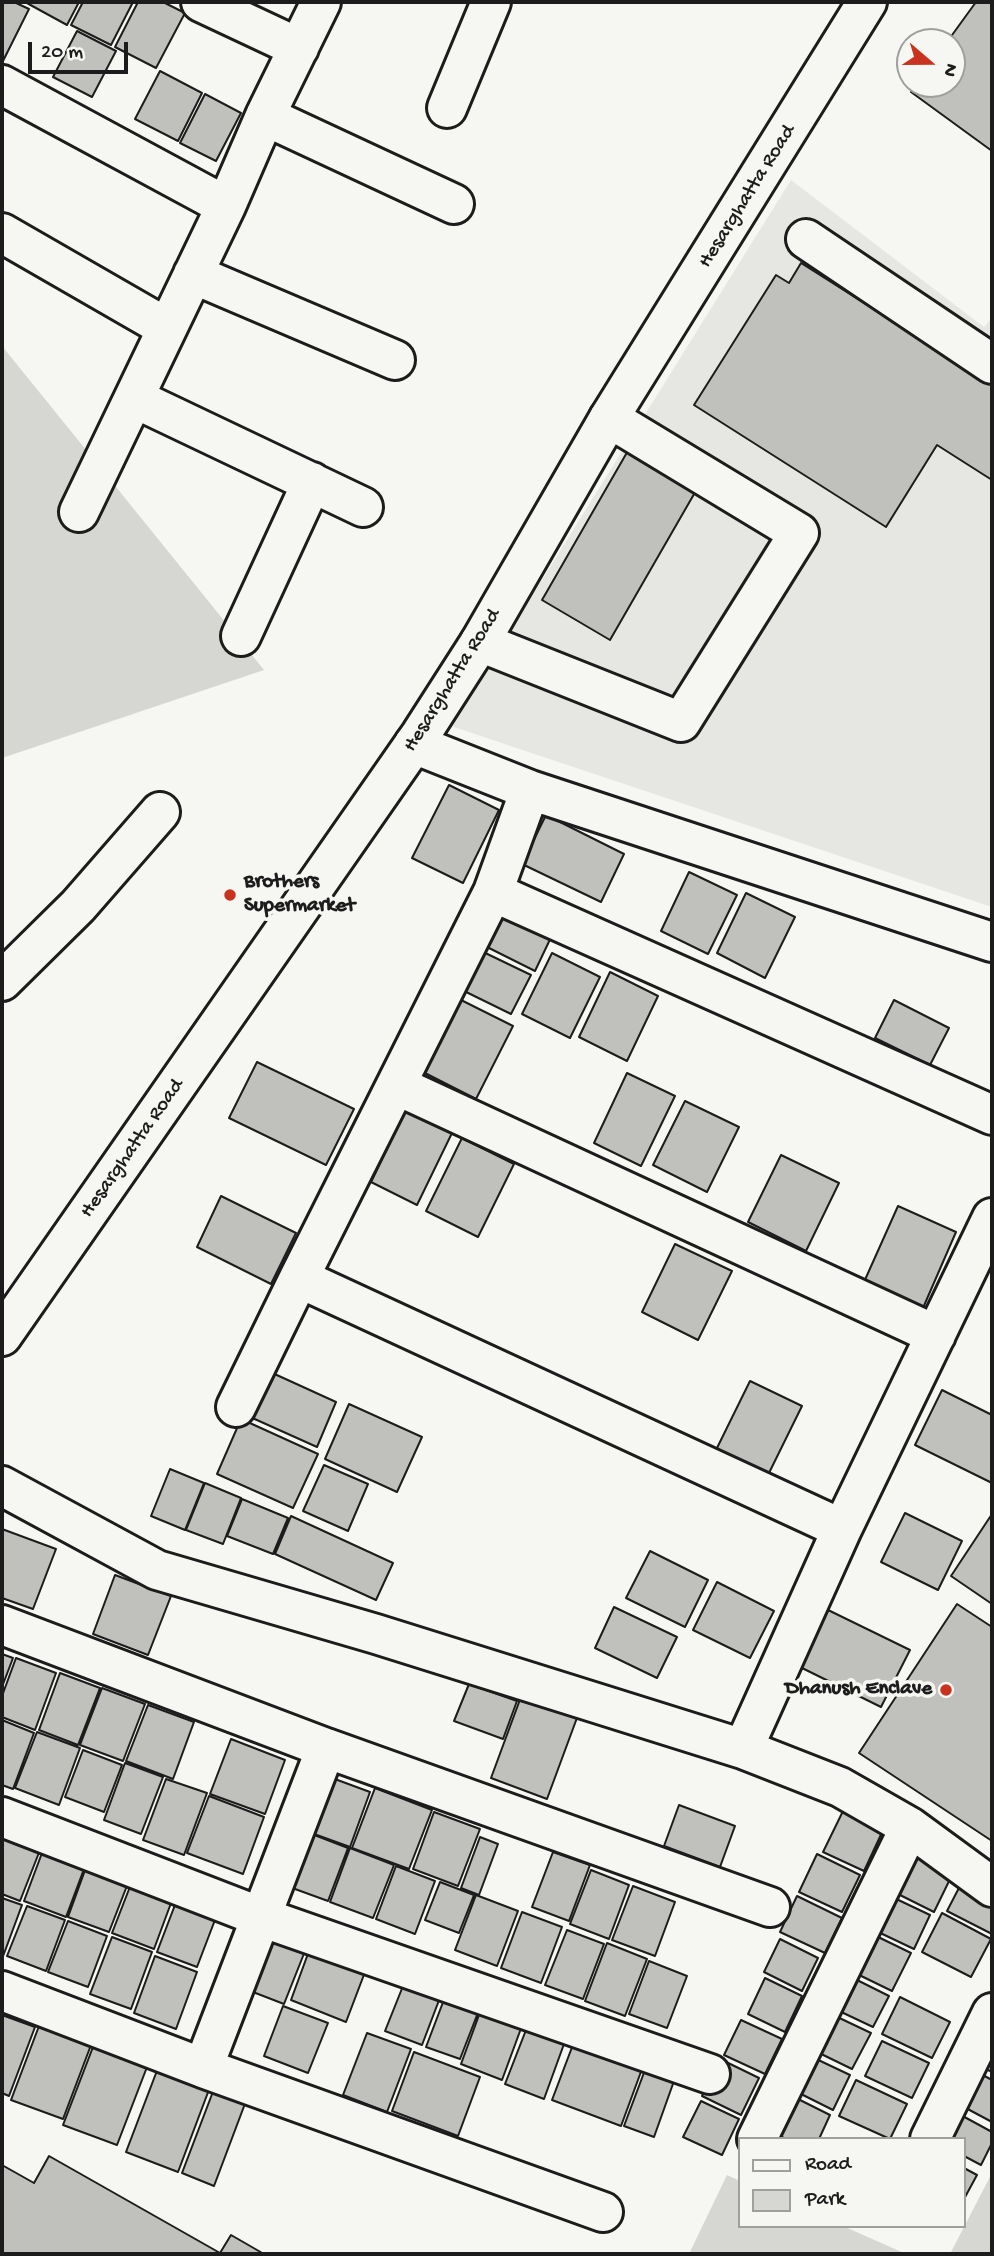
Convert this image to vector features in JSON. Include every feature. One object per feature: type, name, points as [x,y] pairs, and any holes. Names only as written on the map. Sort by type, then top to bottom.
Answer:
[{"type":"street","points":[[201,2],[299,48]]},
{"type":"street","points":[[79,512],[321,2]]},
{"type":"street","points":[[447,108],[491,2]]},
{"type":"street","name":"Hesarghatta Road","points":[[2,1336],[414,744],[480,642],[609,418],[867,2]]},
{"type":"street","points":[[2,85],[226,206]]},
{"type":"street","points":[[265,116],[454,204]]},
{"type":"street","points":[[2,233],[167,328]]},
{"type":"street","points":[[806,239],[992,364]]},
{"type":"street","points":[[193,274],[395,360]]},
{"type":"street","points":[[134,398],[363,507]]},
{"type":"street","points":[[480,642],[681,722],[799,533],[609,418]]},
{"type":"street","points":[[241,636],[312,482]]},
{"type":"street","points":[[414,744],[530,790],[992,942]]},
{"type":"street","points":[[236,1407],[493,892],[530,790]]},
{"type":"street","points":[[2,981],[78,906],[160,812]]},
{"type":"street","points":[[493,892],[992,1115]]},
{"type":"street","points":[[396,1085],[936,1335]]},
{"type":"street","points":[[743,1749],[842,1529],[992,1218]]},
{"type":"street","points":[[299,1278],[842,1529]]},
{"type":"street","points":[[2,1486],[157,1570],[376,1634],[743,1749],[840,1787],[910,1827],[992,1887]]},
{"type":"street","points":[[2,1625],[326,1748],[770,1907]]},
{"type":"street","points":[[203,2068],[326,1748]]},
{"type":"street","points":[[2,1817],[261,1917],[710,2074]]},
{"type":"street","points":[[758,2137],[910,1827]]},
{"type":"street","points":[[2,1992],[203,2068],[603,2212]]},
{"type":"street","points":[[931,2137],[992,2013]]},
{"type":"shaded area","points":[[791,180],[984,327],[992,318],[992,907],[451,726]]},
{"type":"green space","points":[[2,346],[264,670],[2,758]]},
{"type":"green space","points":[[992,2173],[992,2254],[950,2254],[963,2228],[966,2228]]},
{"type":"green space","points":[[727,2175],[738,2180],[738,2228],[848,2228],[906,2254],[689,2254]]},
{"type":"building","points":[[2,2],[14,2],[29,9],[2,63]]},
{"type":"building","points":[[25,2],[79,2],[67,25]]},
{"type":"building","points":[[83,2],[133,2],[111,45],[71,25]]},
{"type":"building","points":[[138,2],[163,2],[185,13],[156,68],[115,47]]},
{"type":"building","points":[[976,2],[992,2],[992,151],[919,98],[966,98],[966,28],[957,28]]},
{"type":"building","points":[[77,31],[116,51],[92,97],[53,77]]},
{"type":"building","points":[[160,71],[202,93],[178,141],[135,119]]},
{"type":"building","points":[[205,94],[241,113],[216,161],[180,143]]},
{"type":"building","points":[[801,263],[992,384],[992,480],[937,445],[886,527],[694,405],[776,275],[789,283]]},
{"type":"building","points":[[633,442],[701,482],[610,640],[542,600]]},
{"type":"building","points":[[449,785],[499,810],[463,883],[412,858]]},
{"type":"building","points":[[546,815],[624,854],[601,902],[522,864]]},
{"type":"building","points":[[689,872],[737,895],[708,954],[661,931]]},
{"type":"building","points":[[746,893],[795,917],[765,978],[717,953]]},
{"type":"building","points":[[498,904],[554,931],[535,971],[479,943]]},
{"type":"building","points":[[477,949],[531,975],[511,1014],[458,988]]},
{"type":"building","points":[[552,953],[600,977],[570,1038],[522,1014]]},
{"type":"building","points":[[610,972],[658,996],[627,1061],[579,1037]]},
{"type":"building","points":[[455,997],[513,1026],[476,1099],[419,1070]]},
{"type":"building","points":[[894,1000],[949,1028],[930,1065],[875,1038]]},
{"type":"building","points":[[257,1062],[354,1109],[326,1165],[229,1118]]},
{"type":"building","points":[[627,1073],[675,1096],[641,1166],[594,1143]]},
{"type":"building","points":[[685,1101],[739,1127],[707,1192],[653,1165]]},
{"type":"building","points":[[405,1111],[452,1133],[417,1205],[371,1182]]},
{"type":"building","points":[[462,1138],[514,1164],[478,1237],[426,1211]]},
{"type":"building","points":[[781,1155],[839,1183],[806,1251],[748,1222]]},
{"type":"building","points":[[221,1196],[296,1233],[271,1284],[197,1247]]},
{"type":"building","points":[[898,1206],[956,1232],[923,1308],[864,1282]]},
{"type":"building","points":[[675,1244],[732,1271],[698,1340],[642,1312]]},
{"type":"building","points":[[268,1371],[336,1402],[317,1447],[248,1416]]},
{"type":"building","points":[[750,1381],[802,1406],[768,1475],[716,1450]]},
{"type":"building","points":[[942,1390],[992,1415],[992,1483],[915,1445]]},
{"type":"building","points":[[349,1404],[422,1437],[397,1492],[325,1459]]},
{"type":"building","points":[[241,1419],[318,1454],[293,1508],[217,1474]]},
{"type":"building","points":[[324,1465],[368,1484],[348,1531],[303,1511]]},
{"type":"building","points":[[170,1469],[204,1483],[185,1530],[151,1516]]},
{"type":"building","points":[[205,1483],[241,1498],[223,1544],[186,1530]]},
{"type":"building","points":[[242,1499],[288,1518],[273,1554],[227,1536]]},
{"type":"building","points":[[905,1513],[962,1541],[938,1590],[881,1562]]},
{"type":"building","points":[[992,1514],[992,1604],[951,1576]]},
{"type":"building","points":[[291,1516],[393,1563],[376,1600],[275,1554]]},
{"type":"building","points":[[2,1529],[56,1549],[33,1609],[2,1598]]},
{"type":"building","points":[[650,1551],[708,1580],[685,1627],[626,1598]]},
{"type":"building","points":[[115,1575],[171,1596],[148,1655],[93,1634]]},
{"type":"building","points":[[717,1582],[774,1611],[750,1658],[693,1630]]},
{"type":"building","name":"Dhanush Enclave","points":[[957,1604],[992,1627],[992,1841],[859,1753]]},
{"type":"building","points":[[614,1607],[677,1637],[657,1678],[595,1648]]},
{"type":"building","points":[[826,1609],[910,1650],[881,1707],[798,1666]]},
{"type":"building","points":[[2,1654],[13,1658],[2,1687]]},
{"type":"building","points":[[16,1658],[56,1673],[35,1730],[2,1717],[2,1696]]},
{"type":"building","points":[[60,1673],[100,1688],[78,1745],[39,1730]]},
{"type":"building","points":[[469,1684],[517,1701],[503,1739],[454,1721]]},
{"type":"building","points":[[525,1686],[581,1707],[547,1799],[491,1778]]},
{"type":"building","points":[[102,1688],[145,1704],[123,1761],[80,1745]]},
{"type":"building","points":[[148,1705],[194,1722],[173,1779],[126,1761]]},
{"type":"building","points":[[2,1720],[34,1733],[13,1789],[2,1785]]},
{"type":"building","points":[[37,1732],[80,1748],[59,1805],[15,1788]]},
{"type":"building","points":[[231,1739],[285,1760],[265,1814],[210,1794]]},
{"type":"building","points":[[83,1750],[122,1765],[104,1812],[65,1797]]},
{"type":"building","points":[[125,1763],[163,1777],[141,1834],[104,1820]]},
{"type":"building","points":[[324,1775],[370,1792],[350,1847],[303,1830]]},
{"type":"building","points":[[166,1779],[207,1793],[184,1855],[143,1840]]},
{"type":"building","points":[[375,1788],[432,1810],[409,1869],[352,1848]]},
{"type":"building","points":[[209,1796],[264,1817],[243,1874],[187,1853]]},
{"type":"building","points":[[679,1805],[735,1826],[720,1867],[664,1846]]},
{"type":"building","points":[[845,1807],[885,1826],[864,1871],[823,1852]]},
{"type":"building","points":[[434,1812],[480,1829],[458,1886],[413,1869]]},
{"type":"building","points":[[304,1831],[348,1848],[328,1901],[284,1885]]},
{"type":"building","points":[[2,1835],[42,1845],[20,1901],[2,1894]]},
{"type":"building","points":[[480,1837],[498,1844],[479,1895],[461,1888]]},
{"type":"building","points":[[45,1845],[87,1861],[66,1917],[24,1901]]},
{"type":"building","points":[[350,1848],[394,1865],[373,1918],[330,1902]]},
{"type":"building","points":[[553,1852],[590,1865],[569,1921],[532,1907]]},
{"type":"building","points":[[817,1854],[860,1875],[842,1912],[799,1892]]},
{"type":"building","points":[[915,1856],[952,1875],[934,1912],[896,1893]]},
{"type":"building","points":[[88,1862],[130,1878],[109,1932],[68,1917]]},
{"type":"building","points":[[396,1866],[435,1881],[415,1934],[376,1919]]},
{"type":"building","points":[[591,1870],[629,1885],[609,1939],[570,1924]]},
{"type":"building","points":[[133,1879],[174,1895],[154,1949],[112,1933]]},
{"type":"building","points":[[440,1882],[474,1895],[459,1933],[425,1920]]},
{"type":"building","points":[[961,1884],[992,1900],[992,1934],[947,1911]]},
{"type":"building","points":[[633,1886],[675,1902],[655,1956],[612,1940]]},
{"type":"building","points":[[476,1895],[518,1911],[497,1966],[455,1950]]},
{"type":"building","points":[[797,1896],[842,1918],[825,1953],[780,1932]]},
{"type":"building","points":[[890,1896],[930,1915],[914,1949],[874,1930]]},
{"type":"building","points":[[178,1897],[218,1912],[197,1967],[157,1952]]},
{"type":"building","points":[[2,1898],[22,1905],[2,1959]]},
{"type":"building","points":[[27,1906],[65,1920],[46,1971],[7,1956]]},
{"type":"building","points":[[522,1912],[562,1927],[541,1983],[501,1968]]},
{"type":"building","points":[[942,1913],[991,1939],[971,1977],[922,1952]]},
{"type":"building","points":[[68,1921],[107,1936],[88,1987],[48,1972]]},
{"type":"building","points":[[263,1929],[307,1946],[284,2004],[240,1987]]},
{"type":"building","points":[[567,1930],[604,1944],[583,1999],[545,1985]]},
{"type":"building","points":[[872,1934],[911,1953],[892,1991],[853,1972]]},
{"type":"building","points":[[112,1937],[152,1952],[131,2009],[90,1994]]},
{"type":"building","points":[[780,1939],[818,1958],[802,1991],[764,1972]]},
{"type":"building","points":[[607,1943],[647,1959],[625,2016],[585,2001]]},
{"type":"building","points":[[309,1951],[365,1972],[346,2022],[291,2000]]},
{"type":"building","points":[[155,1956],[197,1972],[176,2029],[134,2013]]},
{"type":"building","points":[[649,1961],[687,1976],[667,2028],[629,2014]]},
{"type":"building","points":[[765,1978],[802,1996],[785,2032],[748,2014]]},
{"type":"building","points":[[853,1978],[889,1996],[873,2027],[837,2010]]},
{"type":"building","points":[[405,1981],[441,1995],[422,2045],[385,2031]]},
{"type":"building","points":[[445,1997],[479,2010],[460,2059],[426,2047]]},
{"type":"building","points":[[900,1997],[950,2022],[932,2058],[882,2034]]},
{"type":"building","points":[[283,2006],[328,2023],[308,2073],[264,2056]]},
{"type":"building","points":[[482,2007],[523,2023],[502,2080],[461,2064]]},
{"type":"building","points":[[831,2014],[871,2033],[852,2069],[813,2050]]},
{"type":"building","points":[[2,2015],[35,2027],[9,2096],[2,2093]]},
{"type":"building","points":[[741,2020],[782,2039],[765,2074],[724,2055]]},
{"type":"building","points":[[39,2026],[91,2045],[63,2119],[11,2100]]},
{"type":"building","points":[[526,2030],[564,2044],[544,2099],[505,2084]]},
{"type":"building","points":[[367,2033],[411,2049],[387,2112],[343,2095]]},
{"type":"building","points":[[882,2041],[929,2063],[912,2098],[865,2076]]},
{"type":"building","points":[[574,2042],[642,2069],[621,2126],[552,2100]]},
{"type":"building","points":[[93,2047],[147,2067],[117,2145],[63,2125]]},
{"type":"building","points":[[414,2052],[480,2077],[458,2136],[392,2111]]},
{"type":"building","points":[[992,2053],[992,2072],[984,2068]]},
{"type":"building","points":[[812,2057],[850,2075],[833,2110],[795,2091]]},
{"type":"building","points":[[720,2059],[759,2078],[741,2115],[702,2096]]},
{"type":"building","points":[[158,2068],[210,2087],[178,2172],[126,2152]]},
{"type":"building","points":[[645,2070],[674,2081],[654,2137],[624,2126]]},
{"type":"building","points":[[979,2073],[992,2080],[992,2122],[962,2106]]},
{"type":"building","points":[[856,2080],[907,2104],[891,2137],[839,2116]]},
{"type":"building","points":[[214,2089],[246,2101],[214,2186],[182,2173]]},
{"type":"building","points":[[794,2097],[830,2115],[820,2137],[782,2137],[777,2134]]},
{"type":"building","points":[[701,2101],[739,2119],[722,2155],[683,2137]]},
{"type":"building","points":[[959,2114],[992,2132],[992,2143],[981,2165],[966,2157],[966,2137],[948,2137]]},
{"type":"building","points":[[49,2156],[220,2253],[231,2235],[264,2254],[2,2254],[2,2165],[34,2183]]},
{"type":"building","points":[[966,2169],[977,2175],[966,2195]]},
{"type":"place","name":"Brothers Supermarket","points":[[230,895]]},
{"type":"place","name":"Dhanush Enclave","points":[[946,1690]]}]
